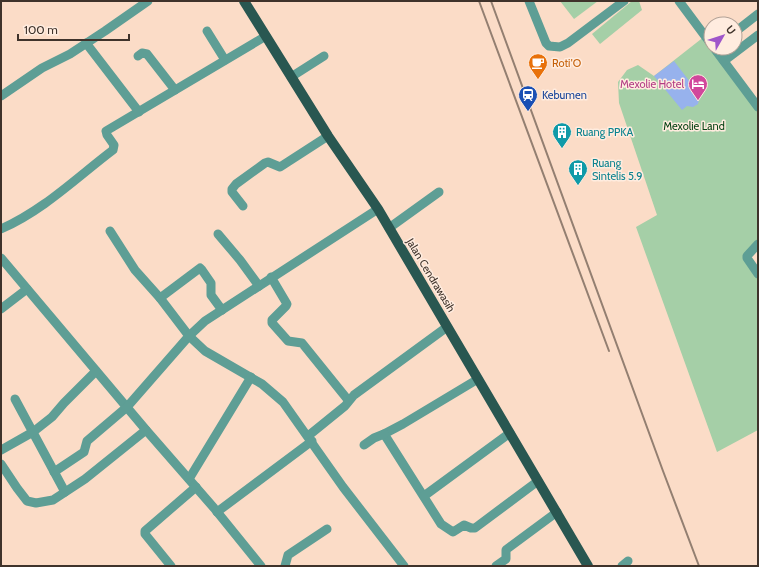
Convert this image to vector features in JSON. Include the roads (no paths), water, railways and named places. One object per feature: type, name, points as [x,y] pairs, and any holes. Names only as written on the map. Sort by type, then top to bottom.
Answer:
[{"type":"main road","name":"Jalan Cendrawasih","points":[[244,1],[328,136],[378,209],[588,566]]},
{"type":"street","points":[[1,96],[42,68],[70,54],[148,1]]},
{"type":"street","points":[[529,1],[546,43],[549,46],[560,47],[568,43],[624,1]]},
{"type":"street","points":[[679,1],[703,33]]},
{"type":"street","points":[[743,26],[758,14]]},
{"type":"street","points":[[207,31],[225,60]]},
{"type":"street","points":[[724,61],[758,35]]},
{"type":"street","points":[[1,229],[36,211],[113,150],[114,145],[106,131],[266,36]]},
{"type":"street","points":[[86,43],[139,112]]},
{"type":"street","points":[[138,56],[142,53],[147,54],[175,90]]},
{"type":"street","points":[[291,77],[324,56]]},
{"type":"street","points":[[720,56],[756,100]]},
{"type":"street","points":[[243,206],[232,192],[232,189],[236,184],[265,162],[280,167],[328,136]]},
{"type":"street","points":[[389,228],[439,192]]},
{"type":"street","points":[[54,472],[84,452],[87,441],[127,407],[189,336],[205,322],[378,209]]},
{"type":"street","points":[[110,231],[135,270],[160,298],[189,336],[205,351],[262,384],[283,402],[343,487],[403,566]]},
{"type":"street","points":[[218,234],[259,286]]},
{"type":"street","points":[[758,244],[748,253],[747,258],[758,274]]},
{"type":"street","points":[[1,258],[196,487],[261,566]]},
{"type":"street","points":[[160,298],[200,268],[211,282],[211,295],[222,310]]},
{"type":"street","points":[[272,278],[286,304],[286,306],[272,320],[272,324],[288,341],[302,343],[348,400]]},
{"type":"street","points":[[1,309],[27,289]]},
{"type":"street","points":[[217,512],[310,439],[345,406],[348,400],[364,387],[447,327]]},
{"type":"street","points":[[1,450],[33,432],[52,417],[96,371]]},
{"type":"street","points":[[189,479],[251,378]]},
{"type":"street","points":[[364,445],[374,438],[403,424],[478,379]]},
{"type":"street","points":[[14,399],[65,492]]},
{"type":"street","points":[[1,464],[27,501],[36,503],[53,500],[85,479],[146,430]]},
{"type":"street","points":[[424,496],[510,433]]},
{"type":"street","points":[[384,434],[441,524],[453,532],[464,525],[475,528],[538,481]]},
{"type":"street","points":[[172,566],[145,534],[145,530],[196,487]]},
{"type":"street","points":[[496,566],[506,559],[507,549],[557,512]]},
{"type":"street","points":[[285,566],[288,555],[328,529]]},
{"type":"water","points":[[674,61],[700,95],[698,104],[693,107],[687,106],[682,110],[654,76]]},
{"type":"railway","points":[[479,1],[609,351]]},
{"type":"railway","points":[[491,1],[699,566]]},
{"type":"place","name":"Roti'O","points":[[538,80]]},
{"type":"place","name":"Mexolie Hotel","points":[[698,101]]},
{"type":"place","name":"Kebumen","points":[[528,112]]},
{"type":"place","name":"Ruang PPKA","points":[[562,149]]},
{"type":"place","name":"Ruang Sintelis 5.9","points":[[578,186]]},
{"type":"park label","name":"Mexolie Land","points":[[694,126]]}]
